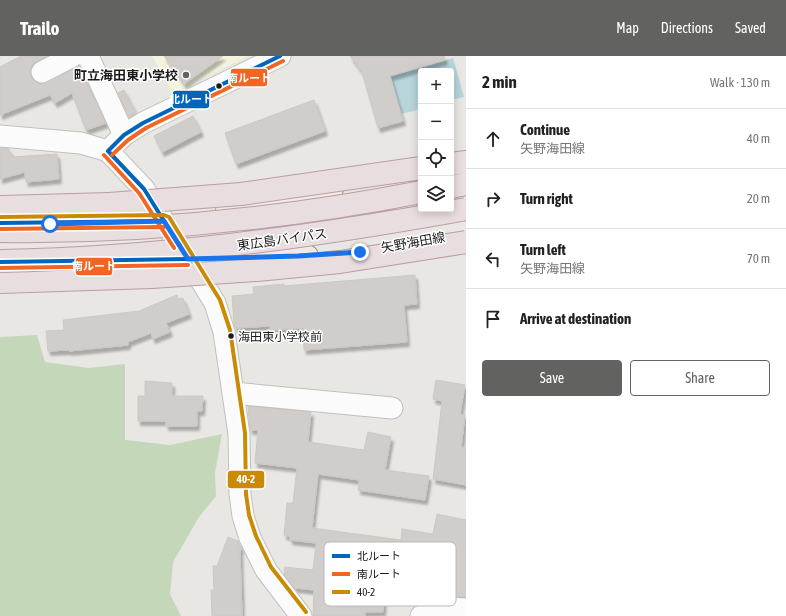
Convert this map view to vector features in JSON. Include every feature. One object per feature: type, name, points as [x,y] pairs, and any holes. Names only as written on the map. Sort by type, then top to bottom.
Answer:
[{"type":"highway","points":[[454,164],[466,162]]},
{"type":"highway","points":[[0,207],[109,204],[241,194],[418,168]]},
{"type":"highway","points":[[454,186],[466,184]]},
{"type":"highway","name":"東広島バイパス","points":[[0,232],[151,228],[270,215],[418,192]]},
{"type":"highway","name":"東広島バイパス","points":[[0,261],[104,257],[195,250],[324,234],[466,210]]},
{"type":"highway","points":[[0,282],[257,270],[340,262],[466,242]]},
{"type":"main road","points":[[454,159],[466,156]]},
{"type":"main road","points":[[0,224],[164,221],[265,205],[418,169]]},
{"type":"main road","name":"矢野海田線","points":[[0,261],[298,256],[360,252],[466,233]]},
{"type":"street","points":[[42,72],[73,56]]},
{"type":"street","points":[[88,56],[124,135]]},
{"type":"street","points":[[108,151],[124,135],[143,123],[280,56]]},
{"type":"street","points":[[0,136],[82,144],[108,151],[144,189],[188,259],[215,303],[224,332],[231,371],[239,434],[240,494],[243,516],[250,538],[266,570],[300,616]]},
{"type":"street","points":[[233,393],[392,408]]},
{"type":"street","points":[[421,616],[446,608],[466,609]]},
{"type":"shaded area","name":"町立海田東小学校","points":[[152,56],[248,56],[173,93]]},
{"type":"shaded area","points":[[37,335],[45,362],[89,368],[125,364],[125,440],[170,445],[222,434],[215,473],[216,496],[199,517],[173,562],[170,594],[181,616],[0,616],[0,337]]},
{"type":"water","points":[[453,58],[464,97],[454,99],[454,68],[418,68]]},
{"type":"water","points":[[418,68],[418,110],[401,114],[390,76]]},
{"type":"building","points":[[21,56],[47,56],[32,65],[30,71],[35,82],[41,84],[48,83],[79,66],[106,123],[86,130],[72,93],[55,103],[50,95],[0,115],[0,67]]},
{"type":"building","points":[[164,56],[223,56],[184,84]]},
{"type":"building","points":[[350,56],[444,56],[445,60],[390,76],[403,121],[378,128],[362,72]]},
{"type":"building","points":[[124,90],[136,113],[129,117],[118,93]]},
{"type":"building","points":[[314,100],[325,131],[236,164],[225,133]]},
{"type":"building","points":[[193,116],[201,132],[162,152],[154,136]]},
{"type":"building","points":[[0,148],[9,149],[12,157],[57,154],[59,179],[26,182],[25,172],[0,179]]},
{"type":"building","points":[[415,275],[417,304],[404,305],[407,342],[304,350],[303,328],[270,330],[270,326],[235,328],[232,296],[254,294],[253,287],[284,284],[284,286]]},
{"type":"building","points":[[177,295],[178,299],[183,298],[189,314],[166,323],[170,332],[153,339],[151,333],[128,342],[128,345],[69,351],[48,351],[46,331],[64,330],[63,320],[139,311]]},
{"type":"building","points":[[436,380],[465,385],[460,414],[465,415],[461,447],[466,448],[466,485],[433,479],[442,401],[433,399]]},
{"type":"building","points":[[145,381],[172,383],[172,396],[203,396],[202,411],[197,411],[197,426],[166,426],[166,421],[138,421],[138,396],[145,396]]},
{"type":"building","points":[[248,406],[311,412],[308,442],[364,450],[368,432],[391,437],[385,470],[429,476],[425,500],[358,490],[359,480],[318,474],[312,528],[401,540],[402,529],[433,534],[437,514],[466,520],[466,597],[456,596],[456,542],[324,542],[324,606],[383,606],[383,612],[365,612],[365,616],[313,616],[314,590],[295,588],[284,574],[285,567],[313,570],[316,543],[290,540],[290,536],[284,535],[287,503],[293,503],[297,468],[255,463],[258,430],[250,430]]},
{"type":"building","points":[[228,537],[238,541],[241,548],[242,616],[212,616],[211,590],[214,590],[213,566],[217,566]]},
{"type":"transit line","name":"北ルート","points":[[108,151],[124,135],[143,123],[280,56]]},
{"type":"transit line","name":"南ルート","points":[[112,155],[128,140],[146,128],[283,61]]},
{"type":"transit line","name":"北ルート","points":[[108,151],[144,189],[179,245]]},
{"type":"transit line","name":"南ルート","points":[[104,155],[139,193],[174,248]]},
{"type":"transit line","name":"40-2","points":[[0,217],[164,215],[169,217],[220,300],[230,330],[245,433],[246,494],[249,515],[256,536],[271,567],[306,612]]},
{"type":"transit line","name":"北ルート","points":[[0,223],[164,221]]},
{"type":"transit line","name":"南ルート","points":[[0,229],[164,227]]},
{"type":"transit line","name":"北ルート","points":[[0,262],[188,259]]},
{"type":"transit line","name":"南ルート","points":[[0,268],[188,265]]},
{"type":"place","name":"町立海田東小学校","points":[[186,75]]},
{"type":"place","name":"海田東小学校前","points":[[231,336]]},
{"type":"route","points":[[50,224],[164,221],[188,259],[298,256],[360,252]]}]
